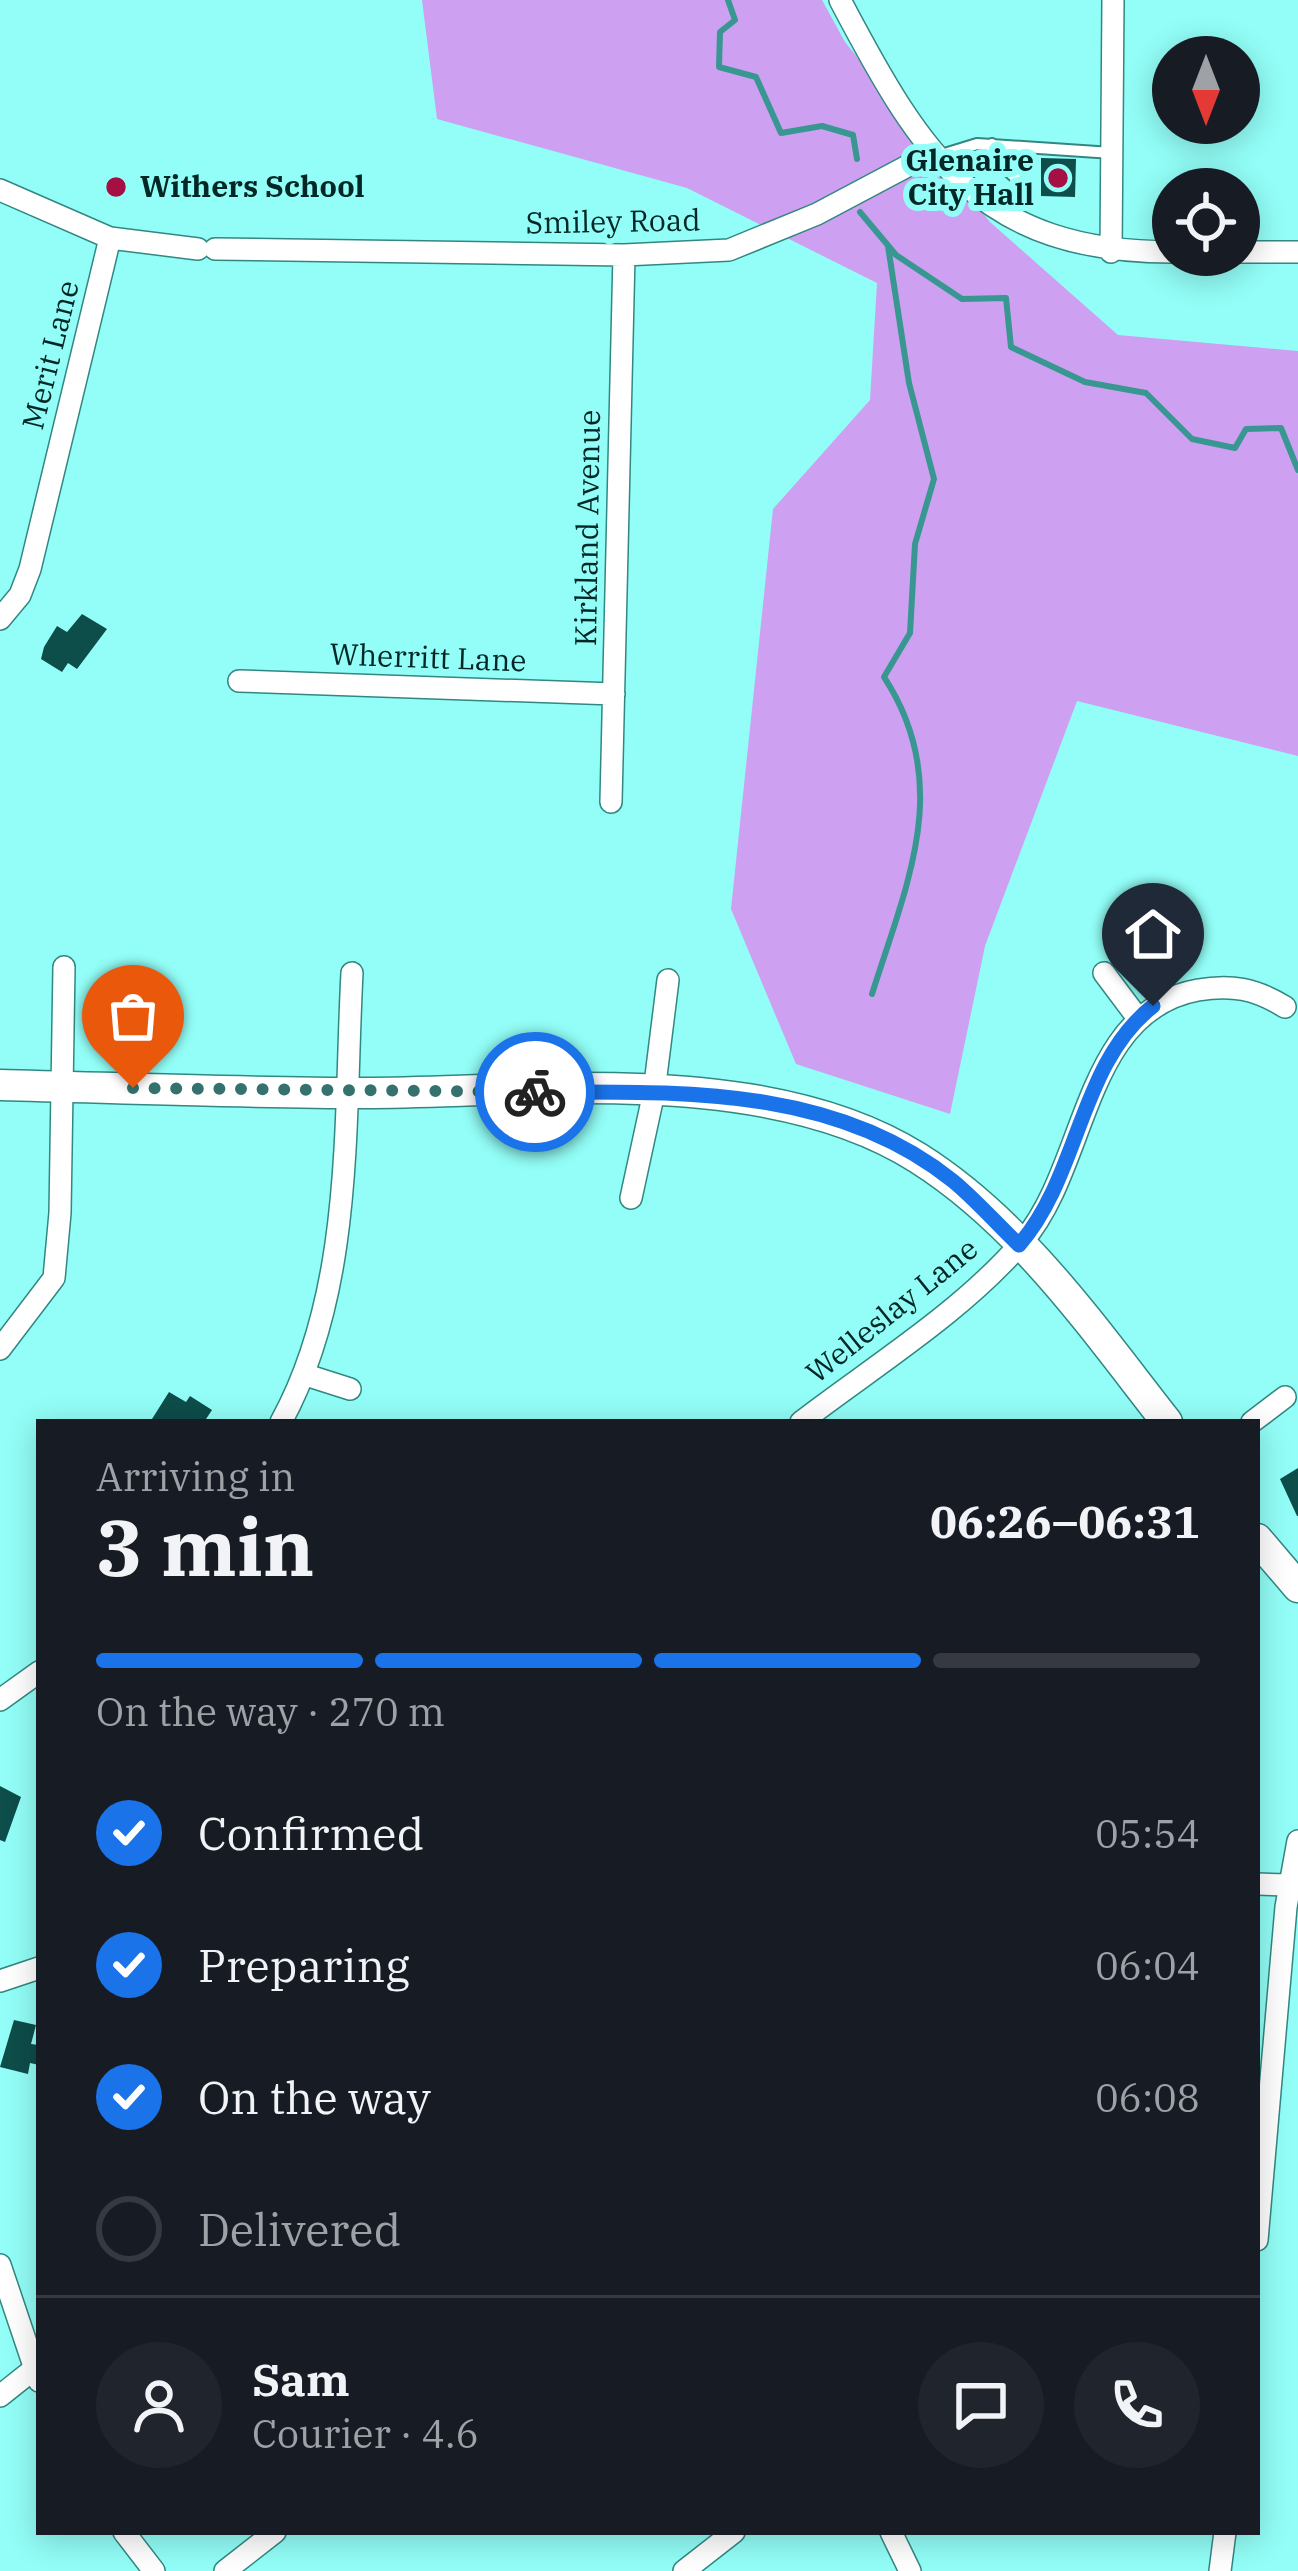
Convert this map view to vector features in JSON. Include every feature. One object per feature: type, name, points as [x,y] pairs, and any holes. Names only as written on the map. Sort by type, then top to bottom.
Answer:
[{"type":"street","points":[[840,0],[882,79],[934,155],[983,204],[1042,235],[1111,252],[1152,252]]},
{"type":"street","points":[[1111,252],[1113,0]]},
{"type":"street","name":"Smiley Road","points":[[0,190],[110,238],[207,249],[624,255],[729,250],[817,214],[934,155]]},
{"type":"street","name":"Merit Lane","points":[[0,619],[20,595],[30,568],[110,238]]},
{"type":"street","points":[[1260,252],[1298,252]]},
{"type":"street","name":"Kirkland Avenue","points":[[611,802],[624,255]]},
{"type":"street","name":"Wherritt Lane","points":[[239,681],[614,694]]},
{"type":"street","points":[[0,1348],[54,1279],[64,967]]},
{"type":"street","points":[[282,1419],[306,1376],[328,1287],[352,973]]},
{"type":"street","points":[[1105,973],[1138,1018],[1173,996],[1238,986],[1285,1007]]},
{"type":"street","points":[[631,1198],[654,1091],[668,980]]},
{"type":"street","name":"Welleslay Lane","points":[[805,1419],[1019,1245],[1066,1171],[1102,1075],[1138,1018]]},
{"type":"street","points":[[0,1085],[345,1093],[654,1091],[794,1106],[875,1134],[952,1180],[1045,1267],[1165,1419]]},
{"type":"street","points":[[306,1376],[350,1389]]},
{"type":"street","points":[[1256,1419],[1285,1396]]},
{"type":"street","points":[[1260,1543],[1298,1587]]},
{"type":"street","points":[[0,1700],[36,1674]]},
{"type":"street","points":[[1260,2207],[1289,1885],[1298,1841]]},
{"type":"street","points":[[1260,1884],[1289,1885]]},
{"type":"street","points":[[0,1981],[36,1969]]},
{"type":"street","points":[[0,2265],[36,2369]]},
{"type":"street","points":[[0,2396],[36,2373]]},
{"type":"street","points":[[126,2535],[154,2571]]},
{"type":"street","points":[[225,2571],[271,2535]]},
{"type":"street","points":[[684,2571],[730,2535]]},
{"type":"street","points":[[892,2535],[910,2571]]},
{"type":"street","points":[[1220,2571],[1225,2535]]},
{"type":"lane","points":[[992,144],[991,156],[1016,178]]},
{"type":"lane","points":[[934,155],[992,144],[1112,153]]},
{"type":"shaded area","points":[[422,0],[822,0],[845,42],[990,222],[1118,335],[1298,351],[1298,756],[1077,701],[985,946],[950,1114],[796,1064],[731,909],[773,509],[870,400],[877,283],[687,188],[437,119]]},
{"type":"building","name":"Glenaire City Hall","points":[[1041,158],[1076,159],[1075,197],[1041,196]]},
{"type":"building","points":[[82,614],[107,629],[77,669],[68,663],[62,672],[41,659],[44,647],[57,626],[67,632]]},
{"type":"building","points":[[169,1392],[186,1402],[190,1396],[212,1410],[206,1419],[152,1419]]},
{"type":"building","points":[[1298,1468],[1298,1516],[1297,1516],[1280,1479]]},
{"type":"building","points":[[0,1786],[21,1797],[5,1842],[0,1840]]},
{"type":"building","points":[[14,2020],[36,2025],[31,2044],[36,2045],[36,2064],[30,2063],[28,2074],[0,2067]]},
{"type":"waterway","points":[[728,0],[735,20],[720,32],[719,67],[756,77],[781,133],[822,126],[853,135],[857,159]]},
{"type":"waterway","points":[[860,212],[896,255],[962,299],[1006,298],[1011,347],[1085,382],[1146,393],[1192,439],[1235,448],[1246,429],[1281,428],[1298,470]]},
{"type":"waterway","points":[[872,994],[910,873],[920,795],[917,756],[905,717],[884,677],[910,633],[915,544],[934,479],[909,383],[888,246]]},
{"type":"way so far","points":[[133,1088],[535,1092]]},
{"type":"place","name":"Glenaire City Hall","points":[[1058,178]]},
{"type":"place","name":"Withers School","points":[[116,187]]},
{"type":"route","points":[[535,1092],[685,1091],[794,1106],[875,1134],[916,1156],[952,1180],[1019,1245],[1066,1171],[1109,1059],[1125,1032],[1153,1006]]}]
